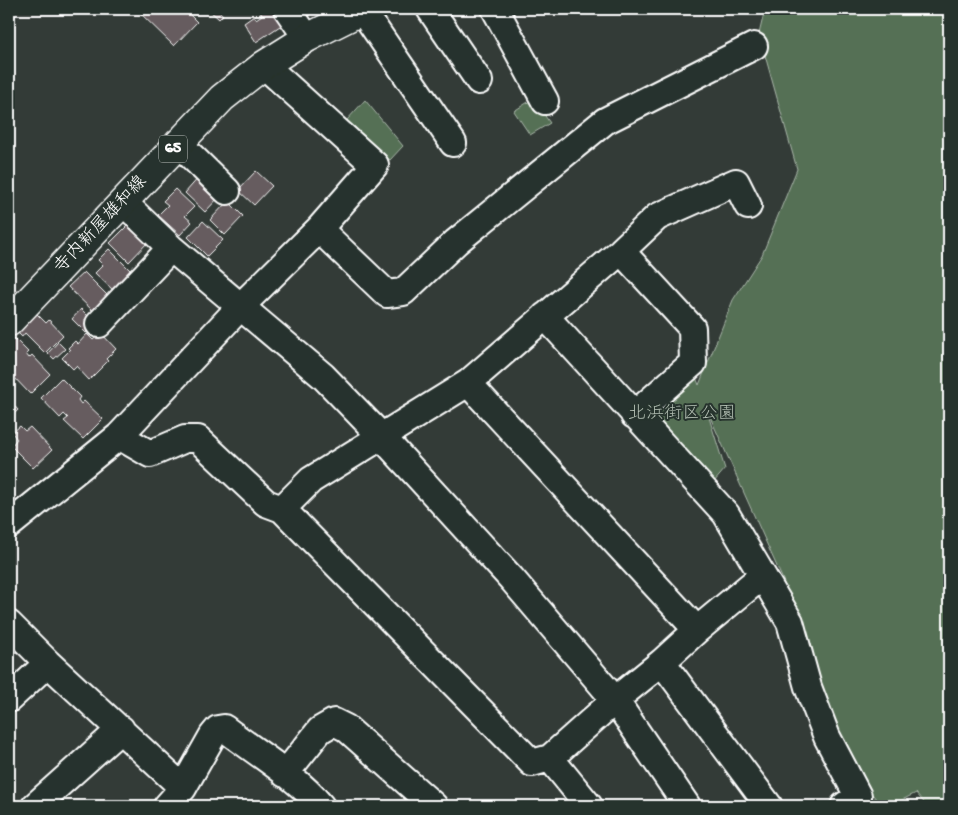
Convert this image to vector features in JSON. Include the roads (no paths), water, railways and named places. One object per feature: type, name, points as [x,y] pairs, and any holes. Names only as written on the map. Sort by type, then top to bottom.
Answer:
[{"type":"main road","name":"寺内新屋雄和線","points":[[9,322],[222,98],[264,65],[307,38],[364,10]]},
{"type":"street","points":[[287,9],[307,38]]},
{"type":"street","points":[[430,9],[479,81]]},
{"type":"street","points":[[495,9],[545,101]]},
{"type":"street","points":[[364,10],[453,143]]},
{"type":"street","points":[[319,229],[387,294],[403,292],[456,242],[605,121],[754,46]]},
{"type":"street","points":[[9,525],[119,436],[240,306],[319,229],[375,165],[264,65]]},
{"type":"street","points":[[178,143],[226,190]]},
{"type":"street","points":[[282,509],[311,480],[468,383],[621,251],[657,217],[736,182],[748,206]]},
{"type":"street","points":[[123,202],[172,248],[323,376],[382,437],[511,578],[615,700],[688,806]]},
{"type":"street","points":[[99,324],[172,248]]},
{"type":"street","points":[[621,251],[692,328],[693,363],[634,414]]},
{"type":"street","points":[[545,316],[726,514],[790,622],[808,687],[827,737],[858,796],[844,806]]},
{"type":"street","points":[[468,383],[697,630]]},
{"type":"street","points":[[119,436],[150,454],[185,439],[198,439],[266,503],[282,509],[532,763],[550,758],[615,700],[762,576]]},
{"type":"street","points":[[9,624],[121,729],[175,797],[218,729],[224,728],[285,774],[321,806]]},
{"type":"street","points":[[9,699],[48,662]]},
{"type":"street","points":[[662,662],[769,806]]},
{"type":"street","points":[[285,774],[320,730],[334,722],[346,728],[434,806]]},
{"type":"street","points":[[35,806],[121,729]]},
{"type":"street","points":[[550,758],[589,806]]},
{"type":"park label","name":"北浜街区公園","points":[[682,414]]}]
